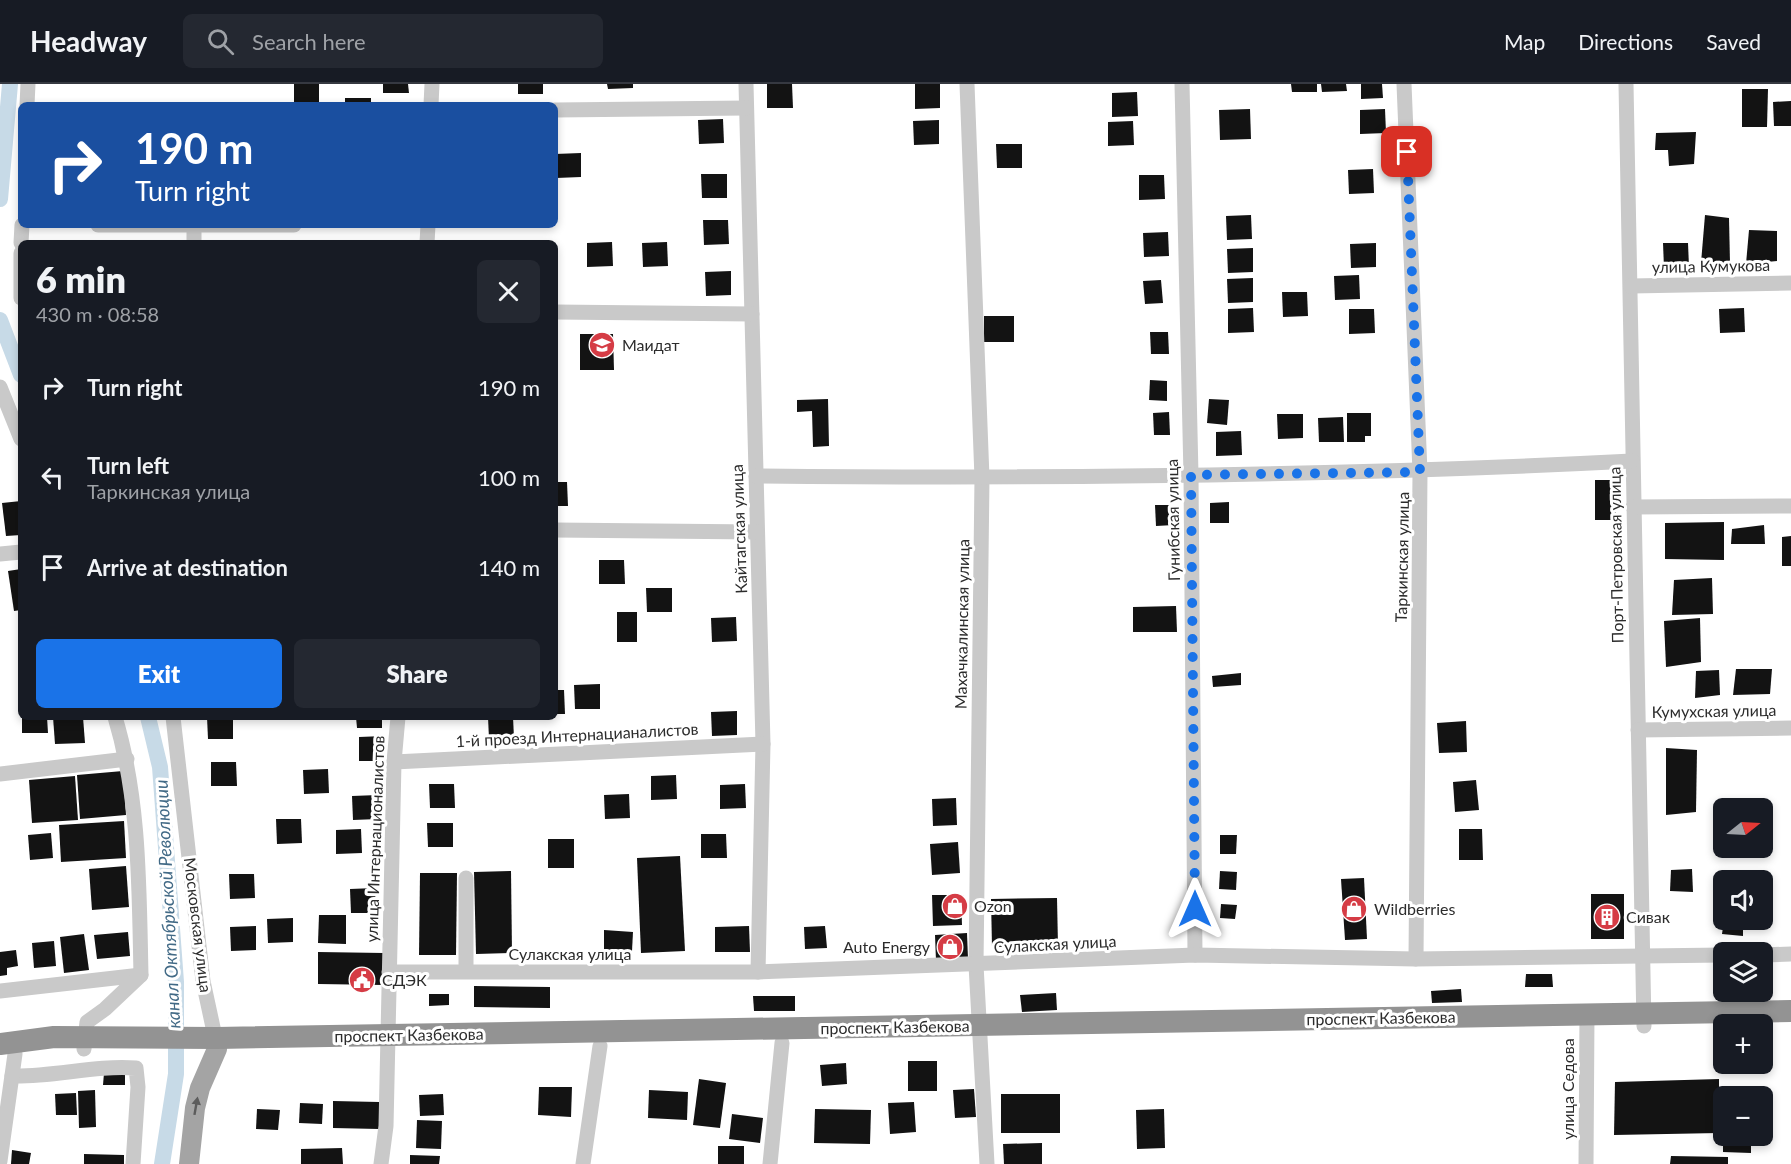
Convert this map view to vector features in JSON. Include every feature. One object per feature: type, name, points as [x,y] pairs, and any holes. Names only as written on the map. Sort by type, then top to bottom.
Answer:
[{"type":"highway","name":"проспект Казбекова","points":[[1643,1020],[1791,1011]]},
{"type":"highway","name":"проспект Казбекова","points":[[7,1057],[85,1043],[387,1041],[1587,1020],[1713,1023]]},
{"type":"highway","name":"проспект Казбекова","points":[[1773,1024],[1791,1024]]},
{"type":"highway","name":"проспект Казбекова","points":[[387,1041],[600,1046],[782,1042],[981,1031]]},
{"type":"main road","points":[[189,1164],[195,1108],[217,1043]]},
{"type":"street","points":[[27,102],[28,84]]},
{"type":"street","points":[[431,102],[432,84]]},
{"type":"street","name":"Кайтагская улица","points":[[746,84],[763,744],[758,972]]},
{"type":"street","name":"Махачкалинская улица","points":[[967,84],[982,478],[976,965],[987,1164]]},
{"type":"street","name":"Гунибская улица","points":[[1182,84],[1191,475],[1195,955]]},
{"type":"street","name":"Таркинская улица","points":[[1404,84],[1420,472],[1416,959]]},
{"type":"street","name":"Порт-Петровская улица","points":[[1626,84],[1643,1020]]},
{"type":"street","points":[[558,110],[746,108]]},
{"type":"street","name":"улица Кумукова","points":[[1631,286],[1791,283]]},
{"type":"street","points":[[558,312],[752,314]]},
{"type":"street","points":[[0,387],[18,432]]},
{"type":"street","points":[[756,476],[982,478],[1420,472],[1632,461]]},
{"type":"street","points":[[1633,507],[1791,506]]},
{"type":"street","points":[[558,530],[757,532]]},
{"type":"street","points":[[0,554],[18,552]]},
{"type":"street","points":[[85,1043],[87,1022],[105,1009],[141,975],[138,859],[127,759],[116,720]]},
{"type":"street","name":"Московская улица","points":[[173,720],[203,981],[217,1043]]},
{"type":"street","name":"улица Интернационалистов","points":[[381,1164],[386,1126],[394,762],[398,720]]},
{"type":"street","name":"Кумухская улица","points":[[1638,730],[1791,728]]},
{"type":"street","name":"1-й проезд Интернацианалистов","points":[[394,762],[763,744]]},
{"type":"street","points":[[0,774],[127,759]]},
{"type":"street","points":[[466,878],[466,971]]},
{"type":"street","points":[[1773,955],[1791,954]]},
{"type":"street","name":"Сулакская улица","points":[[389,972],[758,972],[1195,955],[1416,959],[1713,955]]},
{"type":"street","points":[[0,991],[141,975]]},
{"type":"street","name":"улица Седова","points":[[1586,1164],[1587,1020]]},
{"type":"street","points":[[770,1164],[782,1042]]},
{"type":"street","points":[[584,1164],[600,1046]]},
{"type":"street","points":[[0,1161],[7,1057],[44,1077],[114,1066],[136,1068],[138,1087],[133,1164]]},
{"type":"building","points":[[294,84],[319,84],[319,102],[294,102]]},
{"type":"building","points":[[383,84],[408,84],[409,93],[383,93]]},
{"type":"building","points":[[518,84],[543,84],[543,94],[518,94]]},
{"type":"building","points":[[607,84],[633,84],[633,88],[608,89]]},
{"type":"building","points":[[767,84],[792,84],[793,108],[767,108]]},
{"type":"building","points":[[915,84],[940,84],[940,108],[915,109]]},
{"type":"building","points":[[1291,84],[1317,84],[1317,92],[1292,92]]},
{"type":"building","points":[[1321,84],[1346,84],[1347,91],[1322,92]]},
{"type":"building","points":[[1361,84],[1382,84],[1383,98],[1361,99]]},
{"type":"building","points":[[1742,89],[1768,89],[1767,127],[1742,127]]},
{"type":"building","points":[[1137,92],[1138,116],[1112,117],[1112,93]]},
{"type":"building","points":[[345,98],[371,98],[371,102],[345,102]]},
{"type":"building","points":[[1791,101],[1791,126],[1774,126],[1773,102]]},
{"type":"building","points":[[1250,109],[1251,139],[1220,140],[1219,110]]},
{"type":"building","points":[[1385,109],[1386,133],[1360,134],[1360,110]]},
{"type":"building","points":[[723,119],[724,143],[699,144],[698,120]]},
{"type":"building","points":[[939,120],[939,144],[914,145],[913,121]]},
{"type":"building","points":[[1133,121],[1134,145],[1108,146],[1108,122]]},
{"type":"building","points":[[1696,132],[1694,164],[1669,166],[1668,150],[1655,150],[1656,133]]},
{"type":"building","points":[[996,144],[1022,144],[1022,168],[997,168]]},
{"type":"building","points":[[581,153],[581,177],[558,178],[558,154]]},
{"type":"building","points":[[1373,169],[1374,193],[1349,194],[1348,170]]},
{"type":"building","points":[[701,174],[727,174],[727,198],[702,198]]},
{"type":"building","points":[[1139,175],[1164,175],[1165,199],[1139,200]]},
{"type":"building","points":[[1251,215],[1252,239],[1227,240],[1226,216]]},
{"type":"building","points":[[1705,215],[1729,218],[1730,263],[1701,263]]},
{"type":"building","points":[[703,220],[728,220],[729,244],[704,245]]},
{"type":"building","points":[[1749,230],[1777,231],[1777,261],[1746,264]]},
{"type":"building","points":[[1168,232],[1169,256],[1144,257],[1143,233]]},
{"type":"building","points":[[612,242],[613,266],[587,267],[587,243]]},
{"type":"building","points":[[667,242],[668,266],[643,267],[642,243]]},
{"type":"building","points":[[1376,243],[1376,267],[1351,268],[1350,244]]},
{"type":"building","points":[[1663,243],[1688,243],[1689,267],[1664,268]]},
{"type":"building","points":[[1253,248],[1253,272],[1228,273],[1227,249]]},
{"type":"building","points":[[731,271],[731,295],[706,296],[705,272]]},
{"type":"building","points":[[1359,275],[1360,299],[1335,300],[1334,276]]},
{"type":"building","points":[[1253,278],[1253,302],[1228,303],[1227,279]]},
{"type":"building","points":[[1161,280],[1163,303],[1145,304],[1143,281]]},
{"type":"building","points":[[1282,292],[1307,292],[1308,316],[1283,317]]},
{"type":"building","points":[[1253,308],[1254,332],[1228,333],[1228,309]]},
{"type":"building","points":[[1744,308],[1745,332],[1720,333],[1719,309]]},
{"type":"building","points":[[1349,309],[1374,309],[1375,333],[1349,334]]},
{"type":"building","points":[[984,316],[1014,316],[1014,342],[984,342]]},
{"type":"building","points":[[1150,332],[1168,332],[1169,354],[1151,354]]},
{"type":"building","points":[[580,334],[613,334],[614,370],[580,370]]},
{"type":"building","points":[[1150,380],[1167,381],[1167,401],[1149,400]]},
{"type":"building","points":[[828,399],[829,446],[813,447],[812,411],[797,412],[797,400]]},
{"type":"building","points":[[1209,399],[1229,400],[1227,425],[1207,423]]},
{"type":"building","points":[[1169,412],[1170,435],[1154,435],[1153,413]]},
{"type":"building","points":[[1347,413],[1371,413],[1371,436],[1365,436],[1365,442],[1347,442]]},
{"type":"building","points":[[1277,414],[1303,414],[1303,438],[1278,439]]},
{"type":"building","points":[[1343,417],[1344,442],[1319,442],[1318,418]]},
{"type":"building","points":[[1241,431],[1242,455],[1216,456],[1216,432]]},
{"type":"building","points":[[1595,480],[1616,480],[1616,520],[1595,520]]},
{"type":"building","points":[[558,482],[567,482],[568,506],[558,506]]},
{"type":"building","points":[[18,501],[18,535],[6,536],[2,503]]},
{"type":"building","points":[[1229,502],[1229,523],[1210,523],[1210,503]]},
{"type":"building","points":[[1155,505],[1173,505],[1174,525],[1156,526]]},
{"type":"building","points":[[1724,522],[1724,560],[1665,559],[1665,523]]},
{"type":"building","points":[[1764,525],[1765,544],[1731,544],[1732,529]]},
{"type":"building","points":[[1791,536],[1791,566],[1782,566],[1782,537]]},
{"type":"building","points":[[599,560],[624,560],[625,584],[599,584]]},
{"type":"building","points":[[18,569],[18,610],[14,611],[8,571]]},
{"type":"building","points":[[1712,578],[1713,614],[1672,615],[1674,580]]},
{"type":"building","points":[[646,588],[672,588],[672,612],[647,612]]},
{"type":"building","points":[[1176,606],[1177,632],[1133,632],[1133,607]]},
{"type":"building","points":[[617,612],[637,612],[637,642],[617,642]]},
{"type":"building","points":[[736,617],[737,641],[712,642],[711,618]]},
{"type":"building","points":[[1700,618],[1701,662],[1666,667],[1664,621]]},
{"type":"building","points":[[1736,669],[1772,669],[1770,694],[1733,695]]},
{"type":"building","points":[[1719,670],[1720,695],[1695,698],[1696,671]]},
{"type":"building","points":[[1241,673],[1241,685],[1213,687],[1212,676]]},
{"type":"building","points":[[600,684],[600,709],[575,709],[574,685]]},
{"type":"building","points":[[558,690],[564,690],[565,714],[558,714]]},
{"type":"building","points":[[737,711],[737,735],[712,736],[711,712]]},
{"type":"building","points":[[22,720],[47,720],[48,733],[22,733]]},
{"type":"building","points":[[53,720],[83,720],[85,743],[55,744]]},
{"type":"building","points":[[207,720],[233,720],[233,739],[208,739]]},
{"type":"building","points":[[356,720],[382,720],[382,728],[357,728]]},
{"type":"building","points":[[488,720],[513,720],[514,738],[489,739]]},
{"type":"building","points":[[1466,721],[1467,752],[1439,753],[1437,723]]},
{"type":"building","points":[[384,736],[385,761],[359,761],[359,737]]},
{"type":"building","points":[[1666,748],[1697,750],[1696,812],[1666,815]]},
{"type":"building","points":[[211,762],[236,762],[237,786],[211,786]]},
{"type":"building","points":[[328,769],[329,793],[304,794],[303,770]]},
{"type":"building","points":[[123,771],[126,815],[80,819],[77,775]]},
{"type":"building","points":[[676,775],[677,799],[651,800],[651,776]]},
{"type":"building","points":[[75,776],[78,820],[32,823],[29,780]]},
{"type":"building","points":[[1476,780],[1479,810],[1455,812],[1453,782]]},
{"type":"building","points":[[429,784],[454,784],[455,808],[430,808]]},
{"type":"building","points":[[745,784],[746,808],[720,809],[720,785]]},
{"type":"building","points":[[629,794],[630,818],[605,819],[604,795]]},
{"type":"building","points":[[378,795],[378,819],[353,820],[352,796]]},
{"type":"building","points":[[956,798],[957,825],[933,826],[932,799]]},
{"type":"building","points":[[276,819],[301,819],[302,843],[277,844]]},
{"type":"building","points":[[124,821],[126,858],[61,862],[59,825]]},
{"type":"building","points":[[427,823],[453,823],[453,847],[428,847]]},
{"type":"building","points":[[361,829],[362,853],[336,854],[336,830]]},
{"type":"building","points":[[1459,829],[1482,829],[1483,860],[1459,860]]},
{"type":"building","points":[[51,833],[53,858],[30,860],[28,835]]},
{"type":"building","points":[[701,834],[726,834],[727,858],[701,858]]},
{"type":"building","points":[[1220,835],[1237,835],[1236,854],[1220,854]]},
{"type":"building","points":[[548,839],[574,839],[574,868],[548,868]]},
{"type":"building","points":[[958,842],[960,873],[932,875],[930,844]]},
{"type":"building","points":[[680,856],[685,951],[641,953],[637,858]]},
{"type":"building","points":[[126,866],[129,907],[92,910],[89,869]]},
{"type":"building","points":[[1692,869],[1693,892],[1670,891],[1671,870]]},
{"type":"building","points":[[511,871],[512,953],[476,954],[474,872]]},
{"type":"building","points":[[1220,871],[1237,872],[1236,890],[1219,889]]},
{"type":"building","points":[[420,873],[457,873],[456,955],[419,955]]},
{"type":"building","points":[[229,874],[254,874],[255,898],[230,899]]},
{"type":"building","name":"Wildberries","points":[[1364,878],[1367,939],[1345,940],[1341,879]]},
{"type":"building","points":[[375,888],[376,913],[351,913],[350,889]]},
{"type":"building","name":"Сивак","points":[[1591,894],[1624,894],[1624,939],[1591,939]]},
{"type":"building","points":[[932,895],[961,895],[962,925],[933,926]]},
{"type":"building","points":[[1057,898],[1058,946],[992,947],[991,899]]},
{"type":"building","points":[[1221,904],[1237,905],[1235,919],[1220,918]]},
{"type":"building","points":[[319,915],[346,915],[346,944],[318,943]]},
{"type":"building","points":[[293,918],[293,942],[268,943],[267,919]]},
{"type":"building","points":[[256,926],[256,950],[231,951],[230,927]]},
{"type":"building","points":[[749,926],[750,952],[715,952],[715,927]]},
{"type":"building","points":[[825,926],[827,948],[805,949],[804,927]]},
{"type":"building","points":[[604,930],[633,932],[632,951],[604,950]]},
{"type":"building","points":[[1723,930],[1743,930],[1743,936],[1722,934]]},
{"type":"building","points":[[128,932],[130,956],[97,959],[94,935]]},
{"type":"building","points":[[967,933],[968,959],[936,961],[935,935]]},
{"type":"building","points":[[84,934],[89,970],[64,973],[60,937]]},
{"type":"building","points":[[54,941],[56,966],[34,968],[32,943]]},
{"type":"building","points":[[16,950],[18,966],[7,968],[7,975],[0,976],[0,952]]},
{"type":"building","points":[[318,952],[384,953],[383,985],[318,984]]},
{"type":"building","points":[[1526,974],[1552,974],[1553,987],[1525,987]]},
{"type":"building","points":[[474,986],[550,987],[550,1008],[474,1007]]},
{"type":"building","points":[[1461,989],[1462,1002],[1432,1003],[1431,991]]},
{"type":"building","points":[[1056,993],[1057,1010],[1022,1012],[1020,995]]},
{"type":"building","points":[[429,994],[449,994],[449,1005],[429,1006]]},
{"type":"building","points":[[753,996],[795,996],[795,1011],[754,1011]]},
{"type":"building","points":[[908,1061],[937,1061],[937,1091],[908,1091]]},
{"type":"building","points":[[846,1063],[847,1084],[822,1086],[820,1065]]},
{"type":"building","points":[[104,1073],[125,1074],[125,1085],[103,1085]]},
{"type":"building","points":[[699,1079],[726,1083],[720,1128],[693,1125]]},
{"type":"building","points":[[1719,1079],[1719,1086],[1713,1086],[1713,1133],[1614,1135],[1615,1082]]},
{"type":"building","points":[[539,1087],[572,1087],[571,1117],[538,1115]]},
{"type":"building","points":[[974,1089],[976,1117],[955,1118],[953,1090]]},
{"type":"building","points":[[95,1090],[96,1127],[79,1128],[78,1091]]},
{"type":"building","points":[[649,1090],[688,1092],[687,1120],[648,1118]]},
{"type":"building","points":[[76,1093],[77,1115],[56,1115],[55,1094]]},
{"type":"building","points":[[443,1094],[444,1115],[420,1116],[419,1095]]},
{"type":"building","points":[[1001,1094],[1060,1094],[1060,1133],[1001,1133]]},
{"type":"building","points":[[333,1101],[379,1102],[379,1129],[333,1128]]},
{"type":"building","points":[[914,1102],[916,1132],[890,1134],[888,1103]]},
{"type":"building","points":[[300,1103],[323,1104],[322,1124],[299,1123]]},
{"type":"building","points":[[257,1109],[280,1110],[278,1130],[256,1129]]},
{"type":"building","points":[[815,1109],[871,1110],[870,1144],[814,1143]]},
{"type":"building","points":[[1164,1109],[1165,1148],[1137,1149],[1136,1110]]},
{"type":"building","points":[[732,1114],[763,1118],[760,1143],[729,1139]]},
{"type":"building","points":[[417,1120],[442,1121],[441,1149],[416,1148]]},
{"type":"building","points":[[1042,1143],[1042,1164],[1004,1164],[1003,1144]]},
{"type":"building","points":[[718,1146],[744,1146],[744,1164],[718,1164]]},
{"type":"building","points":[[1723,1146],[1751,1146],[1751,1153],[1723,1152]]},
{"type":"building","points":[[342,1148],[343,1164],[301,1164],[301,1149]]},
{"type":"building","points":[[12,1150],[31,1153],[29,1164],[11,1164]]},
{"type":"building","points":[[84,1154],[124,1155],[124,1164],[84,1164]]},
{"type":"building","points":[[410,1155],[440,1156],[439,1164],[410,1164]]},
{"type":"building","points":[[1671,1156],[1728,1157],[1728,1164],[1670,1164]]},
{"type":"waterway","name":"канал Октябрьской Революции","points":[[0,199],[10,84]]},
{"type":"waterway","name":"канал Октябрьской Революции","points":[[0,320],[18,367]]},
{"type":"waterway","name":"канал Октябрьской Революции","points":[[149,720],[160,767],[176,982],[176,1074],[162,1164]]},
{"type":"place","name":"Маидат","points":[[602,345]]},
{"type":"place","name":"Ozon","points":[[955,906]]},
{"type":"place","name":"Wildberries","points":[[1354,909]]},
{"type":"place","name":"Сивак","points":[[1607,917]]},
{"type":"place","name":"Auto Energy","points":[[950,947]]},
{"type":"place","name":"СДЭК","points":[[362,980]]},
{"type":"route","points":[[1195,909],[1191,475],[1420,472],[1407,152]]}]
